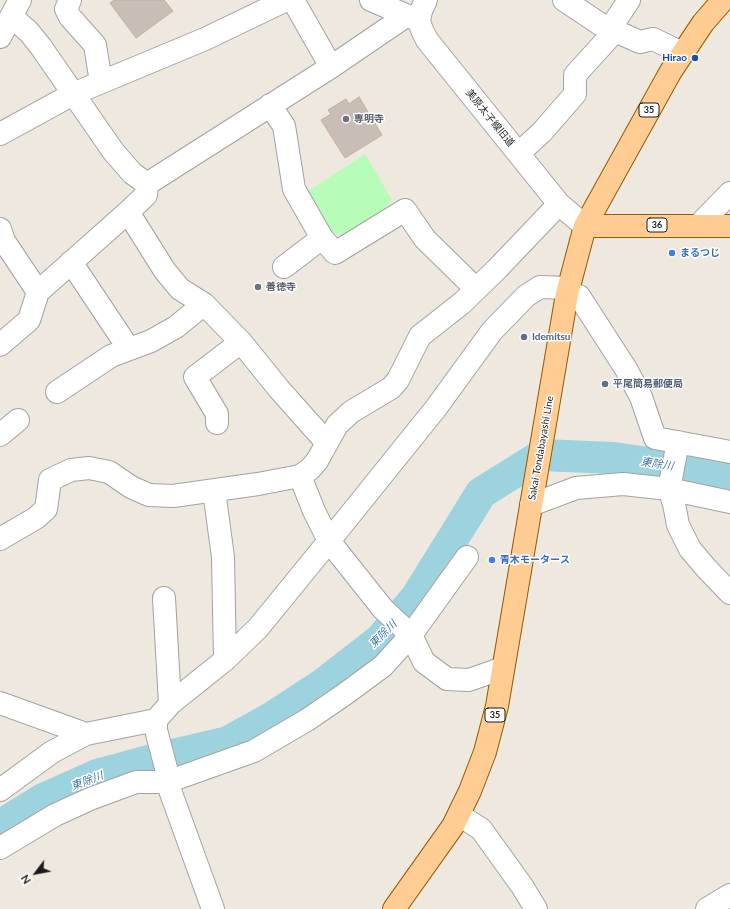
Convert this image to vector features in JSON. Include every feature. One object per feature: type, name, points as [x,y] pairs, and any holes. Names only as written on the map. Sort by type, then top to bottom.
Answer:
[{"type":"main road","name":"Sakai Tondabayashi Line","points":[[394,909],[453,826],[470,791],[485,752],[497,706],[568,291],[585,226],[671,71],[703,23],[723,0]]},
{"type":"main road","name":"36","points":[[585,226],[730,226]]},
{"type":"street","points":[[70,0],[66,9],[70,17],[95,46],[101,82]]},
{"type":"street","points":[[6,126],[73,94],[205,39],[286,0]]},
{"type":"street","points":[[293,0],[331,67]]},
{"type":"street","points":[[371,0],[412,18]]},
{"type":"street","points":[[147,184],[270,105],[412,18],[421,10],[426,0]]},
{"type":"street","points":[[564,0],[600,24],[612,30],[640,42],[653,39],[682,53]]},
{"type":"street","points":[[519,153],[542,132],[575,94],[575,76],[612,30],[629,0]]},
{"type":"street","points":[[0,37],[16,9]]},
{"type":"street","points":[[16,9],[29,32],[113,151],[132,173],[147,184]]},
{"type":"street","name":"美原太子線旧道","points":[[412,18],[422,30],[427,40],[559,204],[585,226]]},
{"type":"street","points":[[270,105],[284,126],[294,189],[322,238],[335,253],[405,210],[425,239],[476,289]]},
{"type":"street","points":[[0,346],[29,320],[38,292],[146,195],[147,184]]},
{"type":"street","points":[[699,225],[730,193]]},
{"type":"street","points":[[168,509],[258,484],[300,476],[310,469],[317,461],[337,425],[351,412],[391,388],[398,380],[420,336],[462,303],[559,204]]},
{"type":"street","points":[[128,212],[165,271],[180,289],[204,304],[241,342],[279,389],[327,443]]},
{"type":"street","points":[[0,229],[4,242],[38,292]]},
{"type":"street","points":[[284,267],[322,238]]},
{"type":"street","points":[[71,262],[129,349]]},
{"type":"street","points":[[213,909],[167,775],[156,725],[170,704],[225,660],[258,628],[330,541],[436,408],[492,331],[526,296],[540,287],[568,291],[579,296],[626,369],[641,397],[655,438],[730,452]]},
{"type":"street","points":[[57,392],[111,356],[151,340],[176,327],[204,304]]},
{"type":"street","points":[[217,423],[217,414],[195,377],[241,342]]},
{"type":"street","points":[[0,435],[18,420]]},
{"type":"street","points":[[678,442],[669,489],[674,504],[678,525],[690,549],[730,593]]},
{"type":"street","points":[[0,539],[36,518],[46,509],[50,480],[71,470],[89,468],[109,472],[132,487],[149,495],[215,497]]},
{"type":"street","points":[[300,476],[314,511],[330,541],[383,609],[411,634],[424,662],[447,680],[469,680],[503,668]]},
{"type":"street","points":[[532,501],[576,488],[623,484],[669,489],[730,502]]},
{"type":"street","points":[[215,497],[223,557],[225,660]]},
{"type":"street","points":[[0,848],[55,815],[90,798],[136,782],[254,751],[307,720],[383,666],[411,634],[467,557]]},
{"type":"street","points":[[164,598],[170,704]]},
{"type":"street","points":[[0,703],[86,734]]},
{"type":"street","points":[[0,790],[52,752],[86,734],[156,725]]},
{"type":"street","points":[[459,815],[481,829],[522,886],[536,909]]},
{"type":"street","points":[[707,909],[730,895]]},
{"type":"green space","points":[[365,154],[392,200],[382,212],[344,236],[329,233],[305,193]]},
{"type":"building","points":[[114,0],[164,0],[173,11],[136,38],[110,3]]},
{"type":"building","points":[[359,97],[382,135],[345,158],[321,120],[331,114],[328,110],[346,99],[349,104]]},
{"type":"waterway","name":"東除川","points":[[0,826],[43,799],[97,775],[228,742],[273,717],[322,685],[380,640],[416,598],[481,493],[542,455],[614,458],[730,475]]},
{"type":"place","name":"Hirao","points":[[695,58]]},
{"type":"place","name":"専明寺","points":[[346,119]]},
{"type":"place","name":"まるつじ","points":[[672,253]]},
{"type":"place","name":"善徳寺","points":[[258,287]]},
{"type":"place","name":"Idemitsu","points":[[524,337]]},
{"type":"place","name":"平尾簡易郵便局","points":[[605,384]]},
{"type":"place","name":"青木モータース","points":[[492,560]]}]
